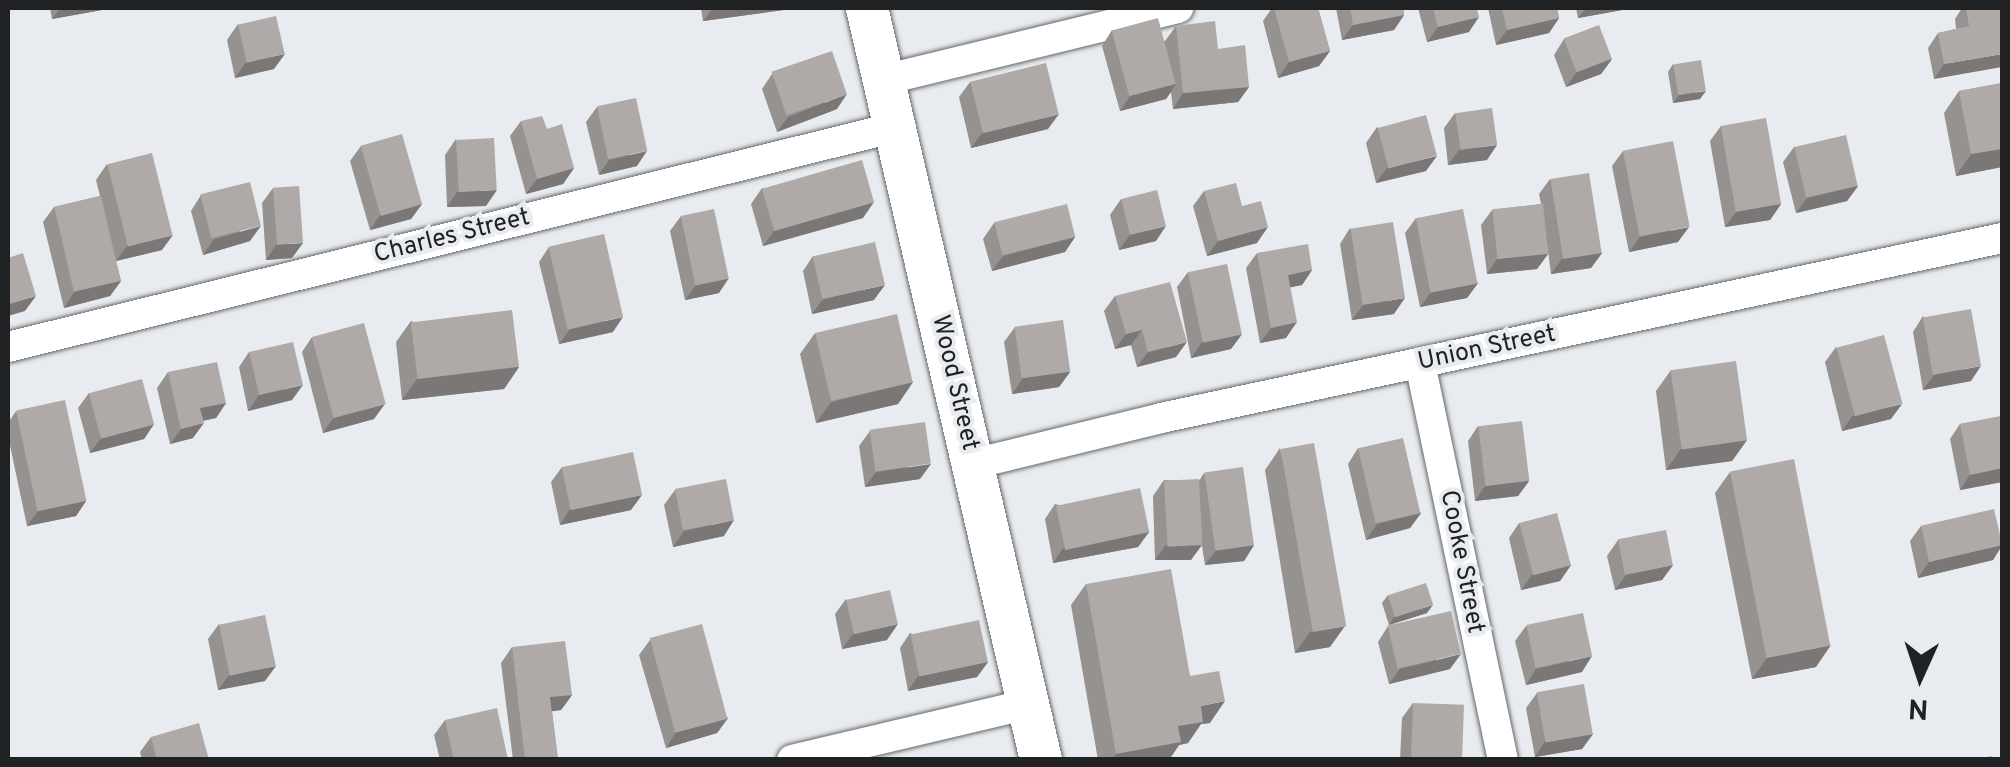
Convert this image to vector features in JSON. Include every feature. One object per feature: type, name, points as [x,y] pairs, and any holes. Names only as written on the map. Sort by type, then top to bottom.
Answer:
[{"type":"main road","name":"Wood Street","points":[[866,8],[1041,760]]},
{"type":"street","points":[[883,80],[1178,8]]},
{"type":"street","name":"Charles Street","points":[[8,347],[896,127]]},
{"type":"street","name":"Union Street","points":[[973,464],[2002,238]]},
{"type":"street","name":"Cooke Street","points":[[1420,363],[1502,760]]},
{"type":"street","points":[[792,760],[1028,704]]},
{"type":"building","points":[[1274,8],[1318,8],[1330,51],[1289,62]]},
{"type":"building","points":[[1350,8],[1403,8],[1404,15],[1353,25]]},
{"type":"building","points":[[1433,8],[1477,8],[1479,17],[1438,27]]},
{"type":"building","points":[[1502,8],[1557,8],[1559,18],[1507,30]]},
{"type":"building","points":[[1966,8],[2002,8],[2002,54],[1944,64],[1938,33],[1969,26]]},
{"type":"building","points":[[276,16],[285,54],[247,63],[238,25]]},
{"type":"building","points":[[1158,18],[1176,84],[1129,96],[1112,30]]},
{"type":"building","points":[[1215,21],[1218,49],[1245,45],[1249,87],[1183,93],[1176,26]]},
{"type":"building","points":[[1599,25],[1612,59],[1576,72],[1564,39]]},
{"type":"building","points":[[832,51],[847,94],[786,115],[771,72]]},
{"type":"building","points":[[1701,60],[1706,91],[1678,95],[1673,64]]},
{"type":"building","points":[[1046,63],[1059,114],[983,133],[970,82]]},
{"type":"building","points":[[2002,83],[2002,149],[1971,154],[1959,91]]},
{"type":"building","points":[[636,98],[647,151],[608,159],[597,106]]},
{"type":"building","points":[[1492,108],[1497,145],[1461,150],[1455,113]]},
{"type":"building","points":[[1426,115],[1437,156],[1389,169],[1378,128]]},
{"type":"building","points":[[542,116],[547,129],[562,124],[574,168],[537,179],[521,121]]},
{"type":"building","points":[[1766,118],[1781,204],[1736,212],[1721,126]]},
{"type":"building","points":[[402,134],[422,204],[381,216],[361,146]]},
{"type":"building","points":[[1846,135],[1858,186],[1806,198],[1794,147]]},
{"type":"building","points":[[494,138],[497,190],[459,192],[456,140]]},
{"type":"building","points":[[1673,141],[1690,226],[1640,236],[1623,151]]},
{"type":"building","points":[[152,153],[173,235],[128,247],[107,164]]},
{"type":"building","points":[[862,160],[874,202],[774,231],[762,189]]},
{"type":"building","points":[[1589,173],[1602,253],[1563,259],[1550,179]]},
{"type":"building","points":[[250,182],[261,226],[211,238],[201,194]]},
{"type":"building","points":[[1236,183],[1242,206],[1261,201],[1268,227],[1218,241],[1204,191]]},
{"type":"building","points":[[299,186],[303,243],[277,245],[273,188]]},
{"type":"building","points":[[1157,190],[1166,226],[1130,235],[1121,199]]},
{"type":"building","points":[[101,196],[121,281],[74,292],[54,207]]},
{"type":"building","points":[[1067,204],[1075,237],[1002,255],[994,222]]},
{"type":"building","points":[[1543,204],[1548,254],[1498,259],[1492,209]]},
{"type":"building","points":[[714,209],[729,278],[696,286],[681,216]]},
{"type":"building","points":[[1463,209],[1478,284],[1430,293],[1416,218]]},
{"type":"building","points":[[1393,222],[1405,298],[1363,305],[1351,229]]},
{"type":"building","points":[[604,234],[623,317],[568,330],[548,247]]},
{"type":"building","points":[[875,242],[885,285],[823,299],[813,256]]},
{"type":"building","points":[[1308,244],[1312,270],[1288,275],[1297,322],[1271,328],[1257,253]]},
{"type":"building","points":[[23,253],[36,296],[8,304],[8,258]]},
{"type":"building","points":[[1227,264],[1242,334],[1203,343],[1188,272]]},
{"type":"building","points":[[1170,282],[1187,342],[1148,352],[1142,330],[1126,334],[1115,296]]},
{"type":"building","points":[[1971,309],[1981,366],[1933,375],[1923,318]]},
{"type":"building","points":[[512,310],[519,367],[418,379],[411,322]]},
{"type":"building","points":[[897,314],[913,382],[831,401],[815,333]]},
{"type":"building","points":[[1063,320],[1070,371],[1022,378],[1014,327]]},
{"type":"building","points":[[364,323],[386,404],[334,418],[312,337]]},
{"type":"building","points":[[1884,335],[1902,404],[1855,416],[1837,348]]},
{"type":"building","points":[[293,342],[303,385],[259,395],[249,352]]},
{"type":"building","points":[[1736,361],[1747,440],[1682,449],[1671,370]]},
{"type":"building","points":[[217,362],[226,403],[200,408],[204,423],[181,429],[168,372]]},
{"type":"building","points":[[142,379],[154,424],[101,439],[89,393]]},
{"type":"building","points":[[65,400],[86,501],[38,511],[16,410]]},
{"type":"building","points":[[2002,416],[2002,468],[1970,475],[1960,424]]},
{"type":"building","points":[[1522,421],[1529,481],[1486,486],[1478,426]]},
{"type":"building","points":[[925,422],[931,464],[875,471],[870,430]]},
{"type":"building","points":[[1403,438],[1420,513],[1376,523],[1358,448]]},
{"type":"building","points":[[1314,443],[1346,626],[1313,632],[1281,449]]},
{"type":"building","points":[[633,452],[642,495],[571,510],[562,467]]},
{"type":"building","points":[[1794,459],[1830,646],[1766,658],[1730,471]]},
{"type":"building","points":[[1243,467],[1254,545],[1215,551],[1204,472]]},
{"type":"building","points":[[726,479],[734,520],[683,530],[675,489]]},
{"type":"building","points":[[1199,479],[1202,545],[1168,547],[1164,481]]},
{"type":"building","points":[[1140,488],[1149,532],[1065,550],[1056,506]]},
{"type":"building","points":[[1994,509],[2002,545],[1929,562],[1921,526]]},
{"type":"building","points":[[1557,513],[1571,565],[1533,575],[1519,523]]},
{"type":"building","points":[[1666,530],[1673,565],[1625,575],[1618,539]]},
{"type":"building","points":[[1171,569],[1190,676],[1219,671],[1225,701],[1201,706],[1203,722],[1178,726],[1181,742],[1116,754],[1086,584]]},
{"type":"building","points":[[1426,583],[1433,605],[1395,617],[1388,595]]},
{"type":"building","points":[[890,590],[898,624],[854,634],[846,600]]},
{"type":"building","points":[[1451,611],[1461,654],[1398,668],[1388,626]]},
{"type":"building","points":[[1583,613],[1592,656],[1535,668],[1526,625]]},
{"type":"building","points":[[265,615],[276,666],[230,676],[219,625]]},
{"type":"building","points":[[979,620],[988,662],[919,677],[911,635]]},
{"type":"building","points":[[702,624],[727,719],[675,733],[650,638]]},
{"type":"building","points":[[565,641],[572,695],[550,697],[558,760],[525,760],[512,647]]},
{"type":"building","points":[[1584,684],[1593,734],[1546,743],[1537,692]]},
{"type":"building","points":[[1413,703],[1464,705],[1462,759],[1411,757]]},
{"type":"building","points":[[497,708],[508,760],[454,760],[445,720]]},
{"type":"building","points":[[199,723],[209,760],[157,760],[151,737]]}]
